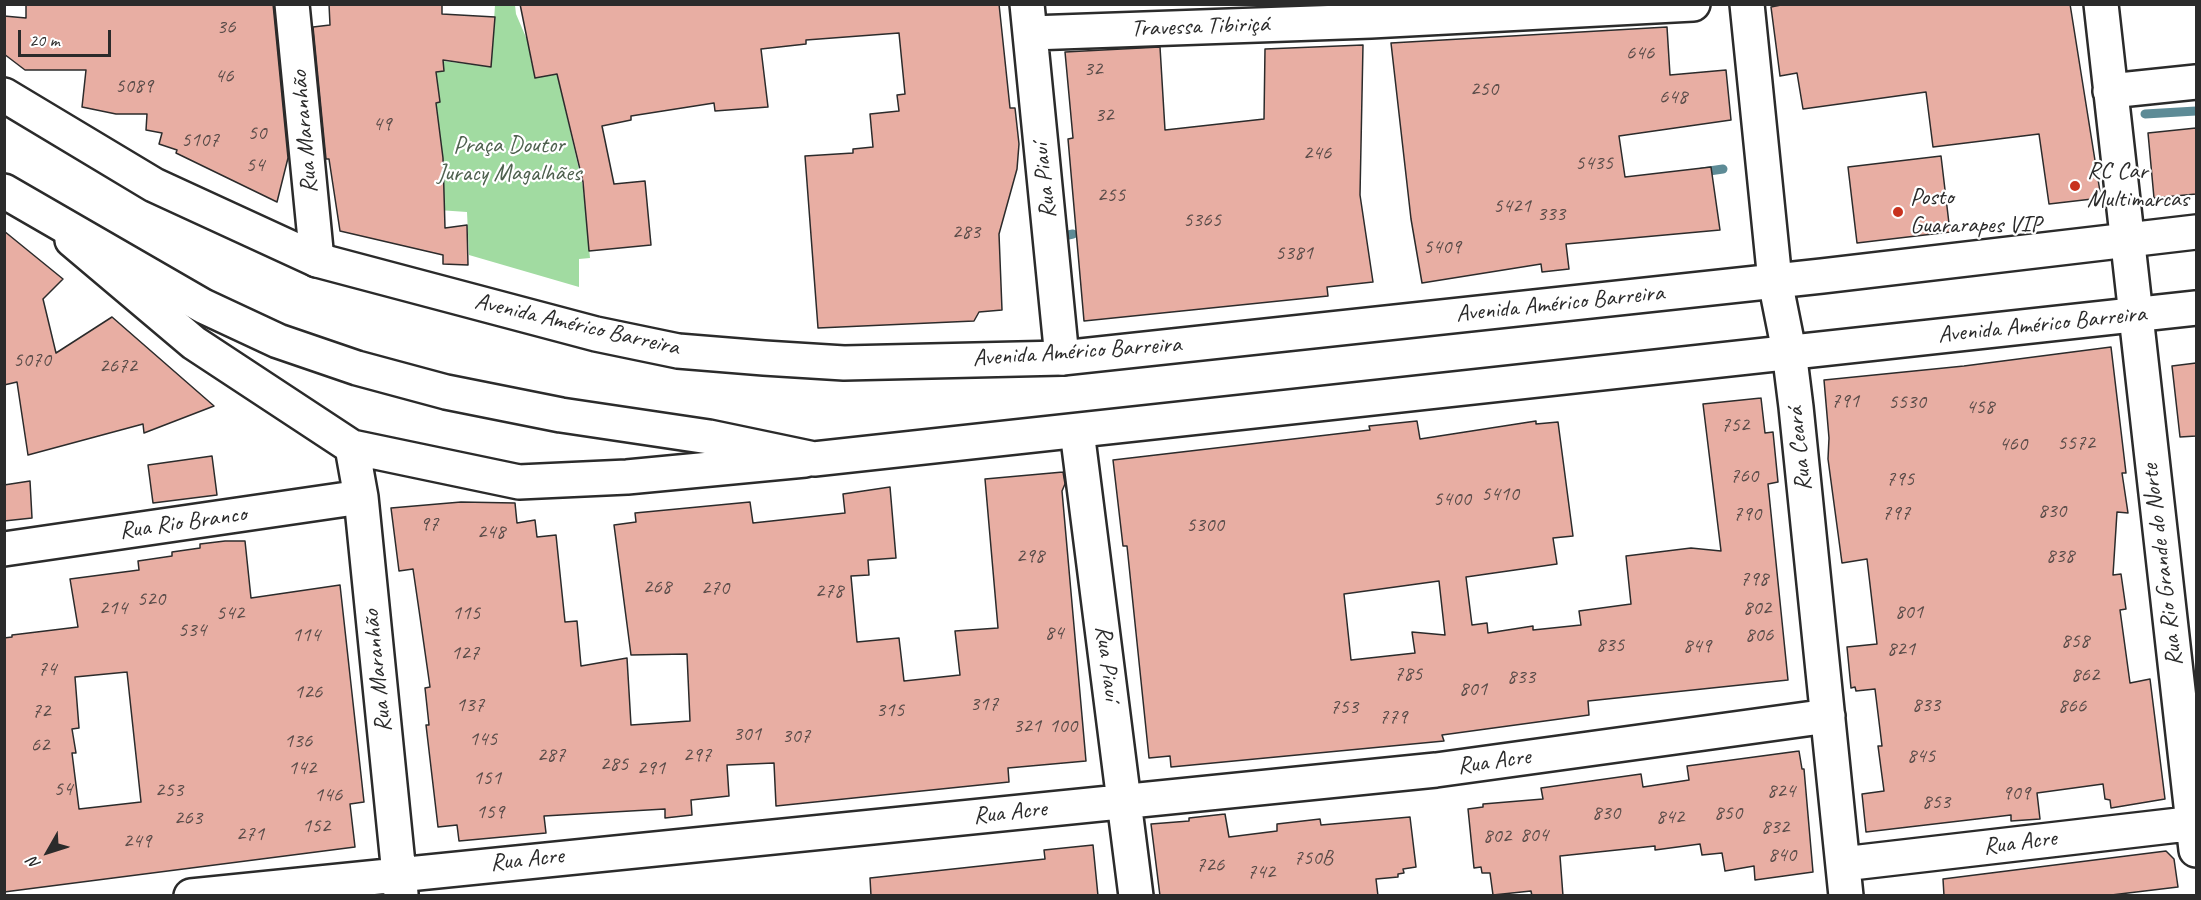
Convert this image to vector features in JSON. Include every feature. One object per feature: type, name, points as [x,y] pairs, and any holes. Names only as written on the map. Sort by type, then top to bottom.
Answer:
[{"type":"street","name":"Rua Maranhão","points":[[292,4],[317,260]]},
{"type":"street","name":"Travessa Tibiriçá","points":[[1029,19],[1371,21],[1693,4]]},
{"type":"street","name":"Rua Ceará","points":[[1747,4],[1775,280],[1789,351],[1846,896]]},
{"type":"street","name":"Rua Rio Grande do Norte","points":[[2101,4],[2134,315],[2195,832]]},
{"type":"street","name":"Rua Piauí","points":[[1029,19],[1062,358]]},
{"type":"street","points":[[2110,91],[2196,82]]},
{"type":"street","name":"Avenida Américo Barreira","points":[[4,95],[154,185],[317,260],[596,334],[678,351],[844,363],[1062,358],[2196,232]]},
{"type":"street","name":"Avenida Américo Barreira","points":[[4,191],[203,306],[278,340],[357,368],[446,392],[549,413],[709,437],[814,459]]},
{"type":"street","name":"Avenida Américo Barreira","points":[[41,214],[194,343],[352,447],[519,482],[627,477],[814,459],[2196,308]]},
{"type":"street","name":"Rua Piauí","points":[[1077,431],[1136,896]]},
{"type":"street","name":"Rua Maranhão","points":[[352,447],[361,496],[400,884]]},
{"type":"street","name":"Rua Rio Branco","points":[[4,549],[361,496]]},
{"type":"street","name":"Rua Acre","points":[[191,896],[400,884],[1125,802],[1436,770],[1828,716]]},
{"type":"street","name":"Rua Acre","points":[[1843,864],[2195,832]]},
{"type":"green space","name":"Praça Doutor Juracy Magalhães","points":[[495,5],[515,5],[516,14],[534,56],[530,57],[535,78],[557,74],[583,187],[590,258],[579,259],[579,287],[469,255],[467,212],[438,210],[437,183],[444,183],[435,103],[440,102],[436,72],[443,61],[491,67]]},
{"type":"building","points":[[26,4],[273,4],[288,158],[277,202],[176,153],[177,150],[159,144],[162,133],[146,130],[147,114],[116,114],[82,107],[86,70],[25,70],[4,54],[4,16],[26,18]]},
{"type":"building","points":[[329,4],[442,4],[442,14],[495,17],[491,67],[443,60],[444,71],[436,72],[440,102],[436,103],[443,158],[445,228],[467,225],[468,265],[443,264],[443,255],[340,231],[329,159],[326,159],[313,27],[330,25]]},
{"type":"building","points":[[520,4],[999,4],[1010,108],[1015,108],[1019,144],[1017,169],[999,234],[1002,310],[979,312],[974,321],[818,328],[805,156],[853,153],[853,149],[873,147],[870,114],[899,111],[897,95],[905,94],[899,33],[806,40],[806,44],[761,49],[768,107],[715,111],[714,103],[631,116],[631,120],[602,126],[614,184],[645,181],[651,245],[589,251],[583,182],[557,74],[535,78]]},
{"type":"building","points":[[1786,4],[2070,4],[2101,198],[2049,204],[2039,134],[1933,147],[1926,92],[1803,109],[1797,73],[1780,76],[1771,7]]},
{"type":"building","points":[[1667,27],[1670,75],[1726,70],[1731,120],[1619,136],[1625,177],[1711,167],[1720,230],[1566,244],[1569,269],[1542,272],[1541,264],[1422,283],[1411,219],[1391,43]]},
{"type":"building","points":[[1363,45],[1360,195],[1373,282],[1327,287],[1328,296],[1084,321],[1068,139],[1073,138],[1065,52],[1160,47],[1165,130],[1264,119],[1265,49]]},
{"type":"building","points":[[2196,128],[2196,194],[2154,198],[2148,133]]},
{"type":"building","points":[[1941,156],[1950,232],[1857,243],[1848,167]]},
{"type":"building","points":[[4,231],[63,279],[43,299],[56,353],[112,317],[214,406],[144,433],[143,424],[28,455],[17,382],[4,385]]},
{"type":"building","points":[[2111,347],[2126,473],[2122,473],[2128,513],[2117,512],[2113,575],[2121,574],[2126,609],[2120,610],[2130,683],[2150,679],[2165,799],[2111,808],[2110,800],[2105,799],[2103,784],[2037,793],[2040,819],[2011,821],[2011,815],[1866,832],[1862,794],[1884,791],[1878,746],[1882,746],[1875,689],[1856,691],[1855,687],[1851,688],[1847,647],[1877,644],[1867,559],[1842,563],[1828,459],[1829,438],[1824,380],[1964,366]]},
{"type":"building","points":[[2196,363],[2196,436],[2180,437],[2172,366]]},
{"type":"building","points":[[1761,398],[1765,433],[1773,432],[1778,482],[1768,484],[1788,680],[1588,701],[1589,715],[1442,735],[1444,741],[1171,767],[1170,756],[1149,758],[1127,546],[1123,546],[1113,460],[1370,430],[1369,426],[1417,421],[1420,439],[1536,421],[1536,424],[1558,422],[1573,536],[1553,538],[1557,564],[1466,577],[1472,625],[1487,623],[1488,633],[1533,626],[1533,630],[1581,625],[1579,611],[1631,604],[1626,556],[1691,548],[1721,551],[1703,404]],"holes":[[[1439,581],[1445,635],[1412,632],[1415,653],[1351,660],[1344,594]]]},
{"type":"building","points":[[212,456],[217,495],[153,503],[148,465]]},
{"type":"building","points":[[1063,472],[1065,484],[1062,491],[1086,761],[1008,768],[1009,782],[776,806],[774,763],[727,765],[729,796],[691,800],[692,815],[665,818],[665,809],[544,816],[546,833],[459,841],[457,825],[438,827],[426,725],[429,725],[425,688],[430,687],[413,569],[399,571],[391,508],[461,502],[515,503],[517,523],[535,520],[537,537],[556,535],[565,622],[577,621],[581,666],[627,658],[631,725],[690,721],[687,654],[631,655],[614,525],[636,522],[635,513],[750,502],[753,523],[845,513],[843,494],[890,487],[896,558],[868,560],[869,575],[851,576],[857,642],[899,638],[904,681],[960,675],[955,631],[998,628],[985,479]]},
{"type":"building","points":[[30,481],[32,518],[4,521],[4,485]]},
{"type":"building","points":[[245,541],[251,598],[340,585],[364,802],[350,804],[355,847],[4,892],[4,638],[78,627],[70,579],[139,570],[138,561],[172,556],[172,552],[200,548],[200,544]],"holes":[[[127,672],[141,802],[79,809],[72,753],[76,753],[72,729],[79,728],[75,677]]]},
{"type":"building","points":[[1799,751],[1802,769],[1804,769],[1813,872],[1755,880],[1754,866],[1725,871],[1722,853],[1702,855],[1700,844],[1655,850],[1655,846],[1560,856],[1563,896],[1532,896],[1531,891],[1493,895],[1490,873],[1482,873],[1481,867],[1474,868],[1468,809],[1483,807],[1483,804],[1543,799],[1541,788],[1641,774],[1643,787],[1689,780],[1687,766]]},
{"type":"building","points":[[1225,814],[1229,837],[1277,831],[1277,824],[1320,819],[1321,825],[1410,817],[1416,867],[1403,869],[1404,873],[1398,874],[1398,877],[1376,879],[1378,896],[1160,896],[1151,824],[1189,821],[1189,818]]},
{"type":"building","points":[[1093,845],[1098,896],[871,896],[870,878],[1045,859],[1044,850]]},
{"type":"building","points":[[2166,851],[2174,859],[2178,887],[2103,896],[1944,896],[1943,879]]},
{"type":"waterway","points":[[2145,114],[2196,111]]},
{"type":"waterway","points":[[1702,172],[1723,169]]},
{"type":"waterway","points":[[1059,237],[1073,234]]},
{"type":"place","name":"RC Car Multimarcas","points":[[2075,186]]},
{"type":"place","name":"Posto Guararapes VIP","points":[[1898,212]]}]
